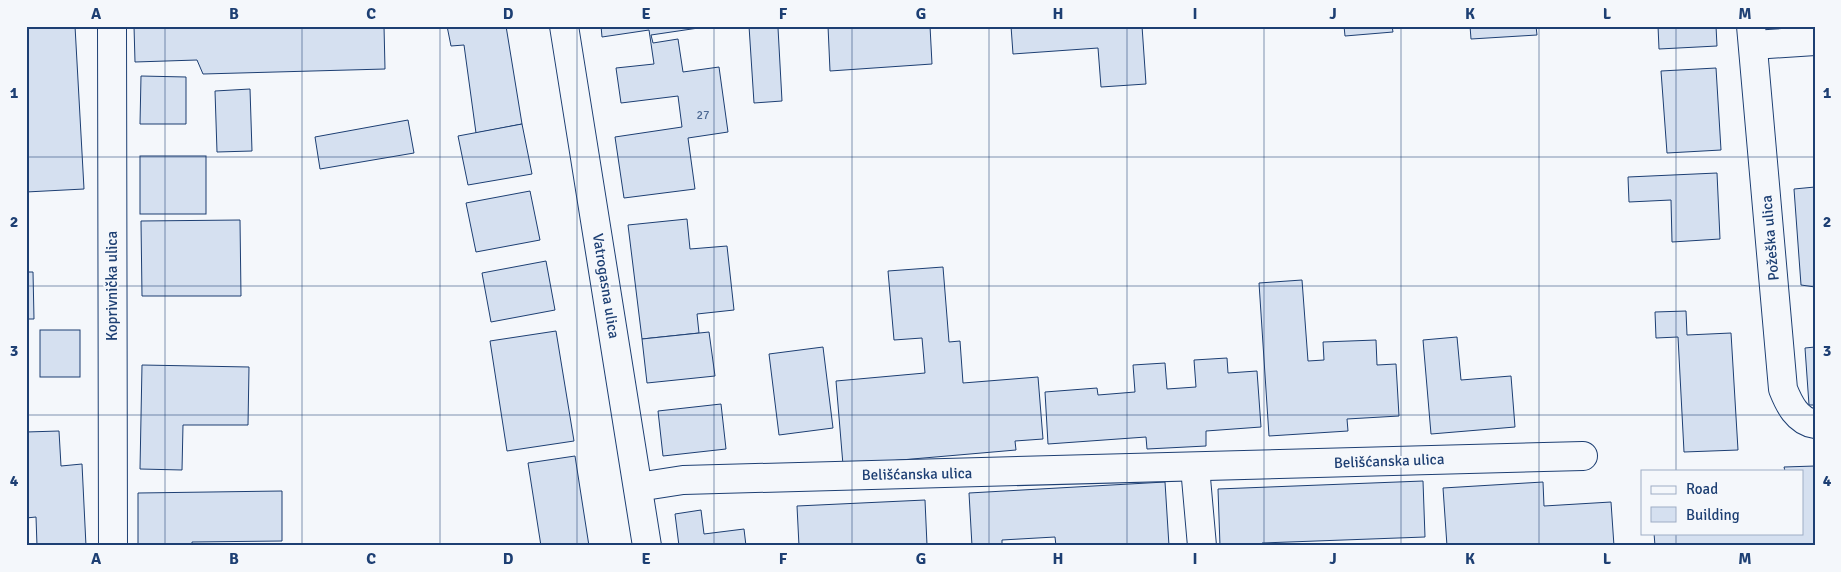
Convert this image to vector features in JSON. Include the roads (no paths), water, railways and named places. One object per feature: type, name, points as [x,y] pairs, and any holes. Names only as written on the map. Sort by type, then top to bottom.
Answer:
[{"type":"street","name":"Koprivnička ulica","points":[[112,26],[113,546]]},
{"type":"street","name":"Vatrogasna ulica","points":[[564,26],[647,546]]},
{"type":"street","name":"Požeška ulica","points":[[1811,423],[1791,408],[1783,389],[1752,36],[1815,42]]},
{"type":"street","name":"Belišćanska ulica","points":[[638,486],[683,480],[1583,456]]},
{"type":"street","points":[[1195,467],[1202,546]]}]
